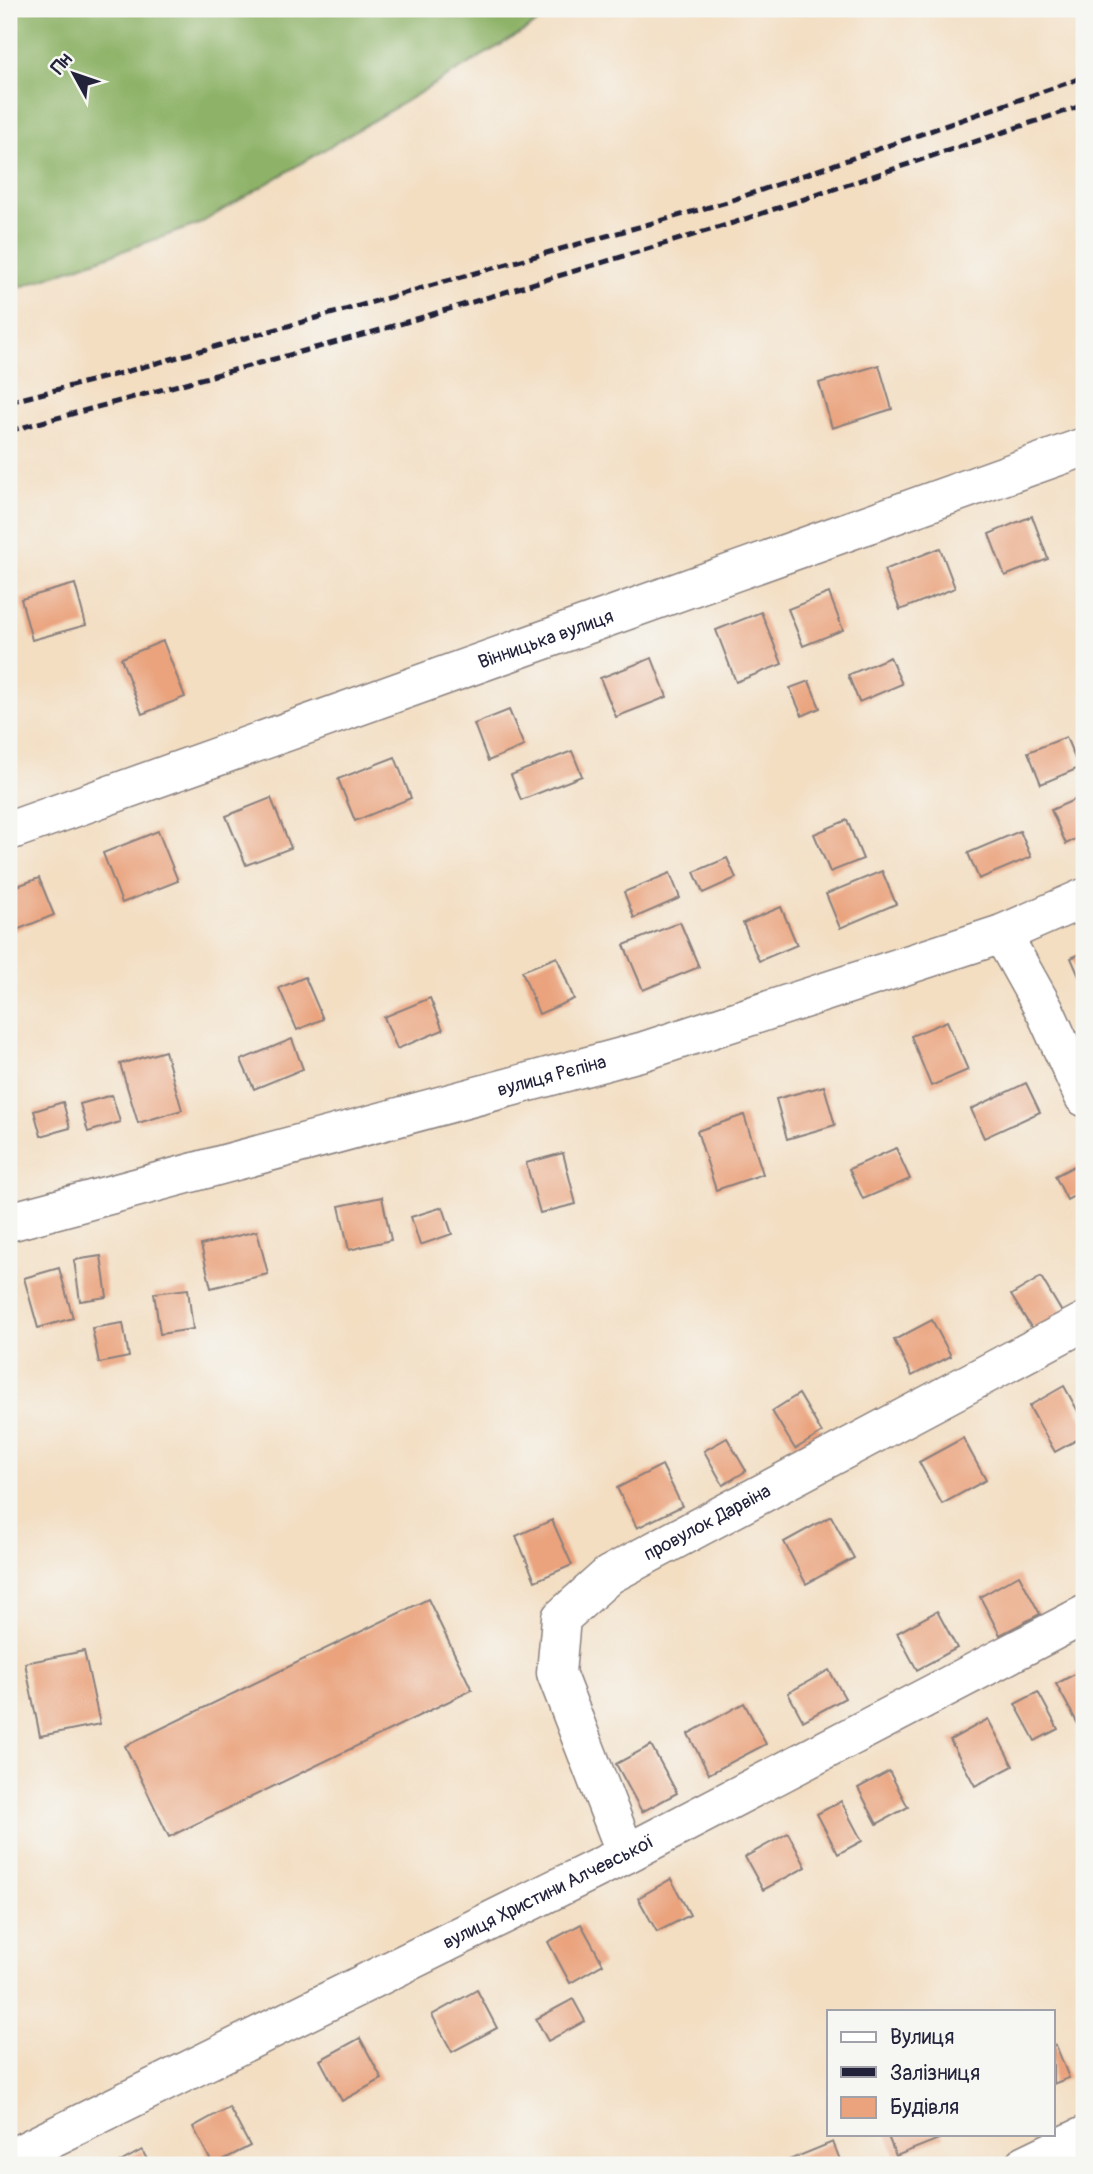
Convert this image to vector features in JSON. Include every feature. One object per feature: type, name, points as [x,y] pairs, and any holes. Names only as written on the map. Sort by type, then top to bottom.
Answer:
[{"type":"street","name":"Вінницька вулиця","points":[[9,831],[1084,447]]},
{"type":"street","name":"вулиця Рєпіна","points":[[9,1222],[644,1051],[1002,934],[1084,898]]},
{"type":"street","points":[[1002,934],[1046,1013],[1084,1097]]},
{"type":"street","name":"провулок Дарвіна","points":[[626,1854],[556,1673],[561,1618],[609,1575],[1084,1322]]},
{"type":"street","name":"вулиця Христини Алчевської","points":[[9,2159],[626,1854],[1084,1615]]},
{"type":"street","points":[[1024,2165],[1084,2136]]},
{"type":"green space","points":[[9,9],[561,9],[199,224],[9,291]]},
{"type":"building","points":[[879,365],[892,409],[832,428],[819,383]]},
{"type":"building","points":[[1032,516],[1048,559],[1005,576],[989,534]]},
{"type":"building","points":[[940,548],[955,588],[900,610],[884,570]]},
{"type":"building","points":[[75,584],[86,625],[32,640],[21,599]]},
{"type":"building","points":[[829,593],[843,630],[803,646],[788,609]]},
{"type":"building","points":[[761,612],[782,664],[736,682],[716,630]]},
{"type":"building","points":[[163,641],[185,697],[142,714],[121,658]]},
{"type":"building","points":[[890,657],[902,684],[859,702],[848,675]]},
{"type":"building","points":[[652,658],[667,697],[616,717],[600,678]]},
{"type":"building","points":[[809,681],[820,708],[802,716],[790,688]]},
{"type":"building","points":[[509,710],[524,746],[488,761],[474,724]]},
{"type":"building","points":[[1066,737],[1079,768],[1041,784],[1028,752]]},
{"type":"building","points":[[572,751],[582,776],[521,800],[511,775]]},
{"type":"building","points":[[395,757],[411,798],[355,821],[338,779]]},
{"type":"building","points":[[1083,796],[1084,835],[1066,844],[1051,810]]},
{"type":"building","points":[[271,798],[291,848],[246,865],[226,816]]},
{"type":"building","points":[[847,820],[863,859],[830,872],[814,834]]},
{"type":"building","points":[[158,831],[178,881],[122,903],[103,853]]},
{"type":"building","points":[[1020,831],[1031,857],[979,879],[968,853]]},
{"type":"building","points":[[727,858],[736,878],[703,893],[694,872]]},
{"type":"building","points":[[882,871],[896,904],[840,928],[826,894]]},
{"type":"building","points":[[670,873],[680,898],[634,918],[624,892]]},
{"type":"building","points":[[39,878],[54,915],[9,933],[9,889]]},
{"type":"building","points":[[781,907],[797,945],[759,961],[743,923]]},
{"type":"building","points":[[680,922],[699,967],[643,990],[624,945]]},
{"type":"building","points":[[1084,952],[1084,988],[1071,958]]},
{"type":"building","points":[[557,957],[574,999],[539,1014],[522,971]]},
{"type":"building","points":[[305,977],[323,1019],[297,1030],[279,988]]},
{"type":"building","points":[[430,998],[443,1030],[397,1049],[384,1017]]},
{"type":"building","points":[[947,1021],[968,1070],[931,1086],[911,1036]]},
{"type":"building","points":[[292,1039],[303,1069],[254,1089],[241,1060]]},
{"type":"building","points":[[165,1051],[182,1110],[138,1123],[120,1064]]},
{"type":"building","points":[[1026,1083],[1040,1112],[984,1138],[971,1109]]},
{"type":"building","points":[[824,1086],[835,1125],[787,1139],[776,1099]]},
{"type":"building","points":[[112,1095],[120,1122],[88,1132],[80,1104]]},
{"type":"building","points":[[63,1102],[70,1128],[41,1136],[34,1111]]},
{"type":"building","points":[[744,1115],[763,1174],[716,1190],[697,1131]]},
{"type":"building","points":[[896,1148],[910,1179],[863,1199],[849,1169]]},
{"type":"building","points":[[563,1153],[576,1204],[540,1213],[526,1163]]},
{"type":"building","points":[[1084,1161],[1084,1191],[1067,1200],[1055,1176]]},
{"type":"building","points":[[382,1197],[391,1240],[349,1250],[339,1206]]},
{"type":"building","points":[[443,1207],[452,1234],[420,1245],[411,1217]]},
{"type":"building","points":[[257,1231],[268,1274],[211,1288],[201,1245]]},
{"type":"building","points":[[101,1256],[107,1297],[80,1301],[74,1260]]},
{"type":"building","points":[[59,1268],[73,1318],[38,1328],[24,1278]]},
{"type":"building","points":[[1041,1277],[1063,1314],[1034,1332],[1011,1295]]},
{"type":"building","points":[[188,1289],[193,1329],[160,1334],[154,1293]]},
{"type":"building","points":[[932,1320],[951,1356],[912,1376],[894,1340]]},
{"type":"building","points":[[123,1323],[129,1357],[99,1363],[92,1328]]},
{"type":"building","points":[[1064,1386],[1084,1422],[1084,1436],[1055,1452],[1029,1406]]},
{"type":"building","points":[[799,1394],[822,1433],[795,1449],[772,1411]]},
{"type":"building","points":[[727,1438],[746,1471],[723,1485],[704,1451]]},
{"type":"building","points":[[963,1438],[986,1480],[942,1504],[919,1462]]},
{"type":"building","points":[[662,1465],[682,1506],[637,1528],[617,1488]]},
{"type":"building","points":[[831,1516],[854,1558],[806,1584],[784,1542]]},
{"type":"building","points":[[552,1520],[572,1565],[535,1581],[516,1536]]},
{"type":"building","points":[[1019,1575],[1040,1614],[1000,1635],[980,1597]]},
{"type":"building","points":[[428,1599],[472,1690],[169,1837],[125,1746]]},
{"type":"building","points":[[937,1611],[957,1648],[917,1670],[897,1633]]},
{"type":"building","points":[[84,1651],[100,1724],[40,1736],[25,1663]]},
{"type":"building","points":[[1084,1669],[1084,1723],[1079,1726],[1056,1684]]},
{"type":"building","points":[[829,1670],[845,1698],[803,1721],[788,1693]]},
{"type":"building","points":[[1038,1692],[1058,1729],[1035,1741],[1015,1704]]},
{"type":"building","points":[[744,1703],[766,1744],[709,1774],[688,1734]]},
{"type":"building","points":[[988,1719],[1013,1766],[975,1786],[950,1740]]},
{"type":"building","points":[[651,1745],[677,1793],[642,1812],[616,1764]]},
{"type":"building","points":[[889,1771],[908,1807],[877,1824],[858,1788]]},
{"type":"building","points":[[841,1801],[862,1841],[838,1854],[817,1814]]},
{"type":"building","points":[[788,1833],[806,1867],[763,1890],[745,1857]]},
{"type":"building","points":[[671,1879],[690,1915],[657,1932],[638,1898]]},
{"type":"building","points":[[581,1924],[603,1964],[570,1983],[548,1942]]},
{"type":"building","points":[[477,1990],[497,2028],[452,2052],[432,2015]]},
{"type":"building","points":[[573,1999],[585,2021],[548,2041],[536,2019]]},
{"type":"building","points":[[360,2038],[382,2079],[342,2101],[320,2060]]},
{"type":"building","points":[[1054,2046],[1069,2078],[1054,2084]]},
{"type":"building","points":[[229,2107],[250,2146],[213,2165],[193,2127]]},
{"type":"building","points":[[888,2136],[944,2136],[944,2137],[896,2156]]},
{"type":"building","points":[[833,2142],[842,2165],[785,2165],[784,2162]]},
{"type":"building","points":[[142,2150],[150,2165],[115,2165]]},
{"type":"railway","points":[[9,402],[125,372],[727,202],[1084,77]]},
{"type":"railway","points":[[9,431],[370,333],[733,223],[1084,105]]}]
